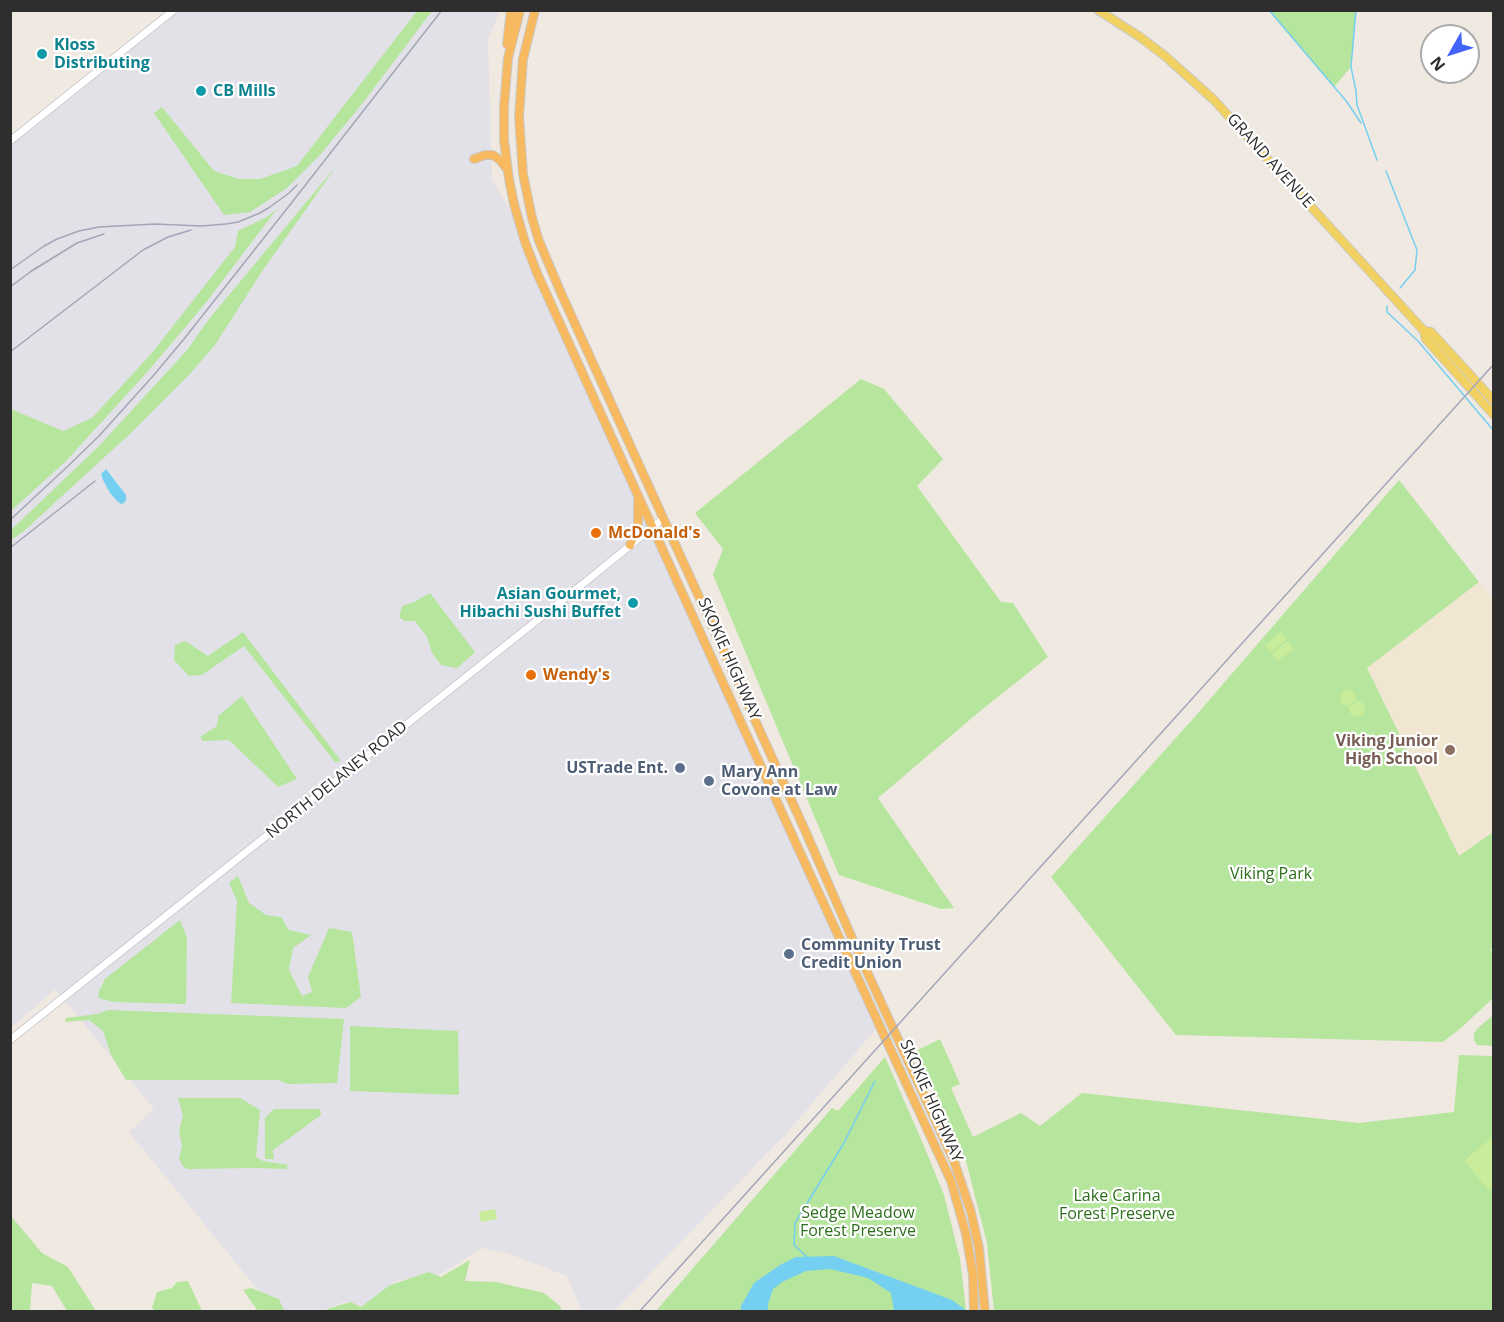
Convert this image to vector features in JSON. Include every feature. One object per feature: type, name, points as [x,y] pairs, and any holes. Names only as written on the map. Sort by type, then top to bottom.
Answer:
[{"type":"highway","points":[[505,83],[507,31],[511,10]]},
{"type":"highway","name":"SKOKIE HIGHWAY","points":[[520,10],[508,58],[504,107],[507,169],[520,226],[537,273],[952,1185],[966,1234],[973,1275],[974,1308]]},
{"type":"highway","name":"SKOKIE HIGHWAY","points":[[535,10],[523,59],[519,117],[523,174],[539,241],[954,1161],[971,1212],[979,1248],[985,1310]]},
{"type":"highway","points":[[474,159],[485,155],[493,156],[500,160],[507,169]]},
{"type":"highway","points":[[630,545],[638,524],[638,495]]},
{"type":"main road","name":"GRAND AVENUE","points":[[1098,10],[1165,56],[1215,100],[1424,331],[1426,339],[1494,415]]},
{"type":"main road","name":"GRAND AVENUE","points":[[1424,331],[1431,332],[1494,400]]},
{"type":"street","points":[[10,141],[174,10]]},
{"type":"street","name":"NORTH DELANEY ROAD","points":[[10,1040],[664,518]]},
{"type":"shaded area","points":[[173,11],[500,11],[488,39],[492,180],[520,226],[820,895],[876,1029],[785,1135],[614,1311],[582,1311],[567,1276],[507,1253],[482,1248],[441,1274],[395,1281],[367,1307],[344,1302],[322,1311],[276,1312],[129,1132],[154,1109],[55,989],[11,1028],[11,140]]},
{"type":"shaded area","name":"Viking Junior High School","points":[[1479,582],[1493,600],[1493,831],[1459,857],[1367,668]]},
{"type":"green space","points":[[417,11],[432,11],[362,104],[320,155],[287,188],[250,212],[224,215],[154,113],[162,107],[214,171],[239,179],[260,179],[297,166]]},
{"type":"green space","points":[[1269,11],[1356,11],[1351,67],[1334,87]]},
{"type":"green space","points":[[338,164],[263,270],[215,345],[188,376],[133,431],[24,531],[11,540],[11,530],[99,446],[188,349],[209,319]]},
{"type":"green space","points":[[277,209],[204,305],[149,370],[66,461],[11,511],[11,409],[63,431],[92,418],[151,354],[235,247],[238,231],[267,217]]},
{"type":"green space","points":[[861,379],[884,389],[943,459],[917,486],[1001,602],[1013,603],[1048,657],[878,798],[954,908],[941,909],[839,875],[713,575],[723,549],[695,513]]},
{"type":"green space","name":"Viking Park","points":[[1399,480],[1479,582],[1367,668],[1459,856],[1493,832],[1494,947],[1490,949],[1493,953],[1493,998],[1443,1042],[1176,1035],[1051,877],[1192,720]]},
{"type":"green space","points":[[430,593],[475,652],[457,668],[441,665],[432,653],[427,637],[415,621],[404,621],[399,617],[402,606]]},
{"type":"green space","points":[[243,632],[341,761],[335,762],[244,646],[202,675],[189,676],[174,660],[175,645],[185,641],[208,656]]},
{"type":"green space","points":[[1281,632],[1287,639],[1271,652],[1265,645]]},
{"type":"green space","points":[[1288,641],[1294,649],[1278,661],[1272,654]]},
{"type":"green space","points":[[1345,690],[1351,690],[1356,698],[1354,704],[1345,706],[1340,701],[1340,695]]},
{"type":"green space","points":[[242,696],[297,779],[278,787],[229,740],[203,741],[200,737],[217,726],[218,716]]},
{"type":"green space","points":[[1354,701],[1360,701],[1365,709],[1363,715],[1354,717],[1349,712],[1349,706]]},
{"type":"green space","points":[[238,876],[249,903],[266,915],[281,917],[289,930],[311,935],[293,948],[289,970],[302,996],[312,992],[308,977],[329,928],[352,932],[361,997],[346,1008],[231,1003],[237,901],[229,883]]},
{"type":"green space","points":[[180,920],[187,938],[186,1004],[114,1002],[98,998],[105,979]]},
{"type":"green space","points":[[108,1010],[344,1019],[337,1083],[288,1084],[278,1080],[126,1080],[111,1055],[103,1031],[89,1020],[65,1022],[66,1018],[97,1014]]},
{"type":"green space","points":[[1493,1015],[1493,1046],[1477,1045],[1474,1033]]},
{"type":"green space","points":[[350,1026],[458,1031],[459,1095],[350,1091]]},
{"type":"green space","name":"Lake Carina Forest Preserve","points":[[940,1039],[960,1084],[951,1088],[973,1137],[1021,1113],[1040,1126],[1082,1093],[1359,1123],[1454,1112],[1459,1055],[1493,1056],[1493,1311],[994,1311],[987,1243],[966,1161],[916,1051]]},
{"type":"green space","name":"Sedge Meadow Forest Preserve","points":[[885,1057],[944,1195],[960,1259],[966,1310],[964,1309],[963,1312],[655,1312],[832,1108],[838,1111]]},
{"type":"green space","points":[[178,1098],[240,1098],[260,1110],[256,1157],[263,1161],[288,1165],[286,1169],[187,1169],[179,1158],[182,1146],[179,1130],[183,1116]]},
{"type":"green space","points":[[274,1109],[320,1109],[321,1115],[273,1150],[274,1159],[265,1159],[265,1118]]},
{"type":"green space","points":[[1493,1136],[1493,1187],[1489,1191],[1464,1161]]},
{"type":"green space","points":[[495,1209],[497,1219],[481,1222],[479,1212]]},
{"type":"green space","points":[[11,1216],[42,1253],[68,1267],[96,1311],[67,1311],[52,1286],[32,1283],[30,1311],[11,1311]]},
{"type":"green space","points":[[470,1260],[465,1281],[496,1282],[544,1293],[560,1306],[562,1311],[324,1311],[351,1302],[361,1307],[390,1285],[429,1272],[441,1277]]},
{"type":"green space","points":[[188,1281],[202,1311],[156,1311],[152,1308],[157,1292],[172,1288],[177,1282]]},
{"type":"green space","points":[[251,1288],[279,1299],[284,1311],[258,1311],[243,1290]]},
{"type":"water","points":[[106,469],[126,495],[124,503],[117,501],[103,480],[101,474]]},
{"type":"water","points":[[834,1256],[952,1300],[967,1311],[894,1311],[891,1293],[868,1278],[830,1269],[806,1271],[782,1282],[773,1289],[768,1311],[741,1311],[741,1306],[754,1283],[780,1265],[796,1257]]},
{"type":"waterway","points":[[1269,10],[1347,102],[1361,123]]},
{"type":"waterway","points":[[1356,10],[1351,67],[1357,105],[1377,160]]},
{"type":"waterway","points":[[1386,171],[1417,250],[1415,270],[1400,288]]},
{"type":"waterway","points":[[1387,306],[1387,312],[1418,341],[1494,431]]},
{"type":"waterway","points":[[807,1257],[794,1245],[795,1223],[844,1143],[875,1081]]},
{"type":"railway","points":[[10,520],[99,436],[153,376],[442,10]]},
{"type":"railway","points":[[10,270],[44,246],[79,231],[99,227],[155,224],[201,226],[238,222],[270,207],[297,185]]},
{"type":"railway","points":[[10,352],[143,250],[168,237],[191,230]]},
{"type":"railway","points":[[30,272],[77,243],[104,234]]},
{"type":"railway","points":[[10,287],[37,267]]},
{"type":"railway","points":[[639,1312],[1494,364]]},
{"type":"railway","points":[[10,548],[95,481]]},
{"type":"place","name":"Kloss Distributing","points":[[42,54]]},
{"type":"place","name":"CB Mills","points":[[201,91]]},
{"type":"place","name":"McDonald's","points":[[596,533]]},
{"type":"place","name":"Asian Gourmet, Hibachi Sushi Buffet","points":[[633,603]]},
{"type":"place","name":"Wendy's","points":[[531,675]]},
{"type":"place","name":"Viking Junior High School","points":[[1450,750]]},
{"type":"place","name":"USTrade Ent.","points":[[680,768]]},
{"type":"place","name":"Mary Ann Covone at Law","points":[[709,781]]},
{"type":"place","name":"Community Trust Credit Union","points":[[789,954]]}]
